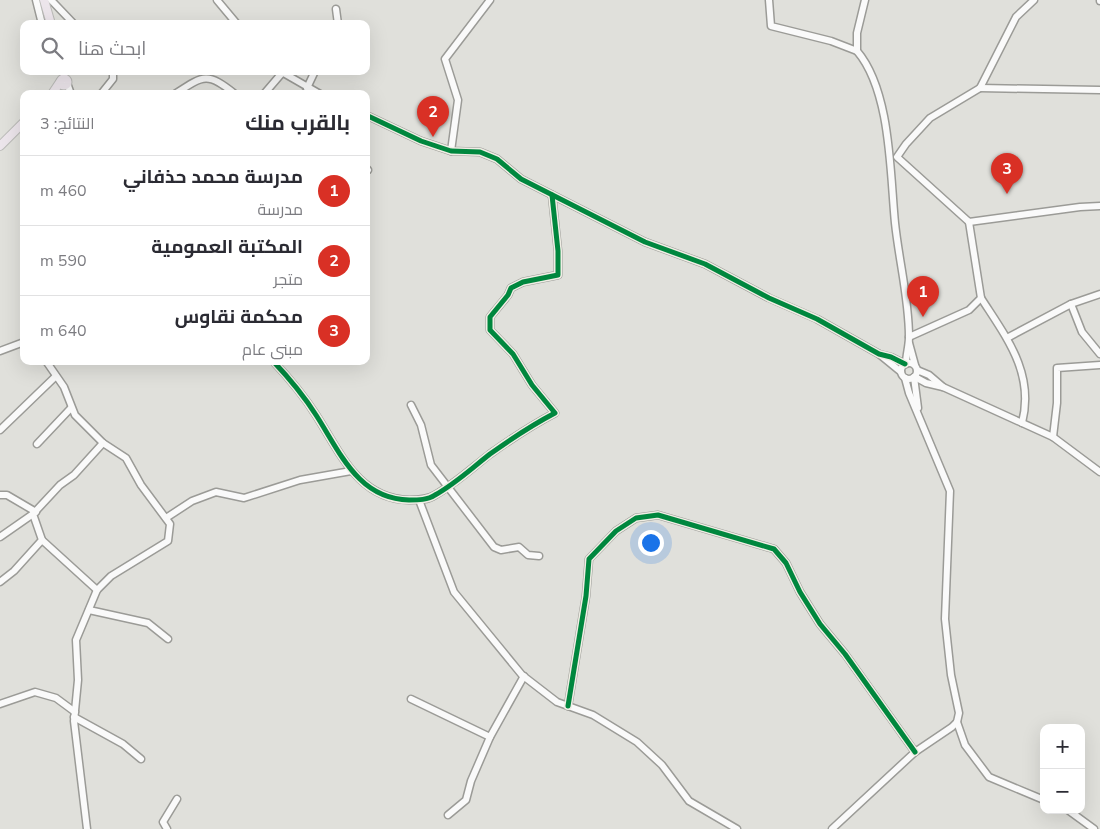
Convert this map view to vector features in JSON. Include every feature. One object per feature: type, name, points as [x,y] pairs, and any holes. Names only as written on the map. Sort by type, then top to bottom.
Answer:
[{"type":"main road","points":[[44,0],[50,20]]},
{"type":"main road","points":[[0,146],[20,126]]},
{"type":"street","points":[[36,0],[41,20]]},
{"type":"street","points":[[51,0],[70,20]]},
{"type":"street","points":[[216,0],[234,20]]},
{"type":"street","points":[[451,151],[458,100],[445,59],[490,0]]},
{"type":"street","points":[[769,0],[771,26],[831,41],[857,51],[866,62],[886,126],[895,223],[920,414]]},
{"type":"street","points":[[857,51],[857,33],[865,0]]},
{"type":"street","points":[[980,88],[1016,17],[1034,0]]},
{"type":"street","points":[[336,9],[337,20]]},
{"type":"street","points":[[104,90],[113,79],[113,75]]},
{"type":"street","points":[[267,90],[279,75]]},
{"type":"street","points":[[285,75],[304,90]]},
{"type":"street","points":[[306,90],[313,75]]},
{"type":"street","points":[[182,90],[201,79],[209,77],[222,83],[230,90]]},
{"type":"street","points":[[891,164],[930,118],[980,88],[1100,90]]},
{"type":"street","points":[[370,117],[421,141],[451,151],[472,150],[492,157],[521,179],[645,242],[705,264],[770,298],[817,319],[879,354],[903,375]]},
{"type":"street","points":[[898,158],[969,222],[981,298],[1016,353],[1025,391],[1022,423]]},
{"type":"street","points":[[277,365],[290,379],[315,413],[351,471],[380,495],[395,500],[419,500],[433,497],[492,453],[555,413],[532,385],[513,354],[490,330],[489,323],[490,317],[508,295],[511,288],[523,282],[558,275],[558,251],[552,195]]},
{"type":"street","points":[[969,222],[1100,206]]},
{"type":"street","points":[[1007,338],[1071,304],[1100,294]]},
{"type":"street","points":[[909,339],[969,310],[981,298]]},
{"type":"street","points":[[1071,304],[1082,332],[1100,354]]},
{"type":"street","points":[[909,339],[903,375],[950,491],[945,619],[950,675],[959,713],[957,722],[965,744],[989,777],[1040,798]]},
{"type":"street","points":[[0,351],[20,342]]},
{"type":"street","points":[[879,354],[904,361],[926,384],[943,387],[1053,437],[1099,468]]},
{"type":"street","points":[[49,365],[64,387],[71,408],[102,443],[126,458],[141,485],[170,524],[168,541],[111,576],[97,590],[76,640],[78,680],[74,714],[87,829]]},
{"type":"street","points":[[1053,437],[1057,403],[1057,368],[1100,365]]},
{"type":"street","points":[[903,375],[915,372],[929,375],[943,387]]},
{"type":"street","points":[[0,430],[56,376]]},
{"type":"street","points":[[916,391],[926,384]]},
{"type":"street","points":[[411,405],[421,425],[431,464],[494,547],[501,550],[519,547],[528,554],[539,556]]},
{"type":"street","points":[[37,444],[71,408]]},
{"type":"street","points":[[0,537],[34,513],[60,485],[74,475],[102,443]]},
{"type":"street","points":[[166,518],[192,500],[216,492],[244,498],[300,480],[351,471]]},
{"type":"street","points":[[0,495],[7,495],[34,513],[42,540],[97,590]]},
{"type":"street","points":[[419,500],[454,592],[486,634],[524,676],[557,702],[593,715],[637,742],[662,765],[689,801],[737,829]]},
{"type":"street","points":[[568,706],[586,596],[589,559],[616,531],[636,518],[658,515],[774,549],[786,563],[800,592],[820,624],[845,654],[915,752]]},
{"type":"street","points":[[0,582],[14,571],[42,540]]},
{"type":"street","points":[[89,610],[148,623],[168,639]]},
{"type":"street","points":[[448,815],[466,800],[471,782],[490,737],[524,676]]},
{"type":"street","points":[[0,704],[35,692],[56,698],[74,714],[123,744],[141,759]]},
{"type":"street","points":[[411,699],[490,737]]},
{"type":"street","points":[[832,829],[915,752],[957,722]]},
{"type":"street","points":[[167,829],[163,822],[177,799]]},
{"type":"street","points":[[1073,814],[1094,829]]},
{"type":"cycle path","points":[[370,117],[421,141],[451,151],[480,152],[497,159],[521,179],[645,242],[705,264],[769,298],[817,319],[879,354],[891,357],[905,364]]},
{"type":"cycle path","points":[[276,365],[316,415],[352,471],[376,492],[391,498],[419,500],[429,498],[442,491],[490,454],[555,413],[532,385],[513,354],[490,330],[490,317],[508,295],[511,288],[523,282],[558,275],[558,251],[552,195]]},
{"type":"cycle path","points":[[568,706],[586,596],[589,559],[616,531],[636,518],[658,515],[774,549],[786,563],[800,592],[820,624],[845,654],[915,752]]},
{"type":"place","name":"المكتبة العمومية","points":[[433,137]]},
{"type":"place","name":"محكمة نقاوس","points":[[1007,194]]},
{"type":"place","name":"مدرسة محمد حذفاني","points":[[923,317]]}]
